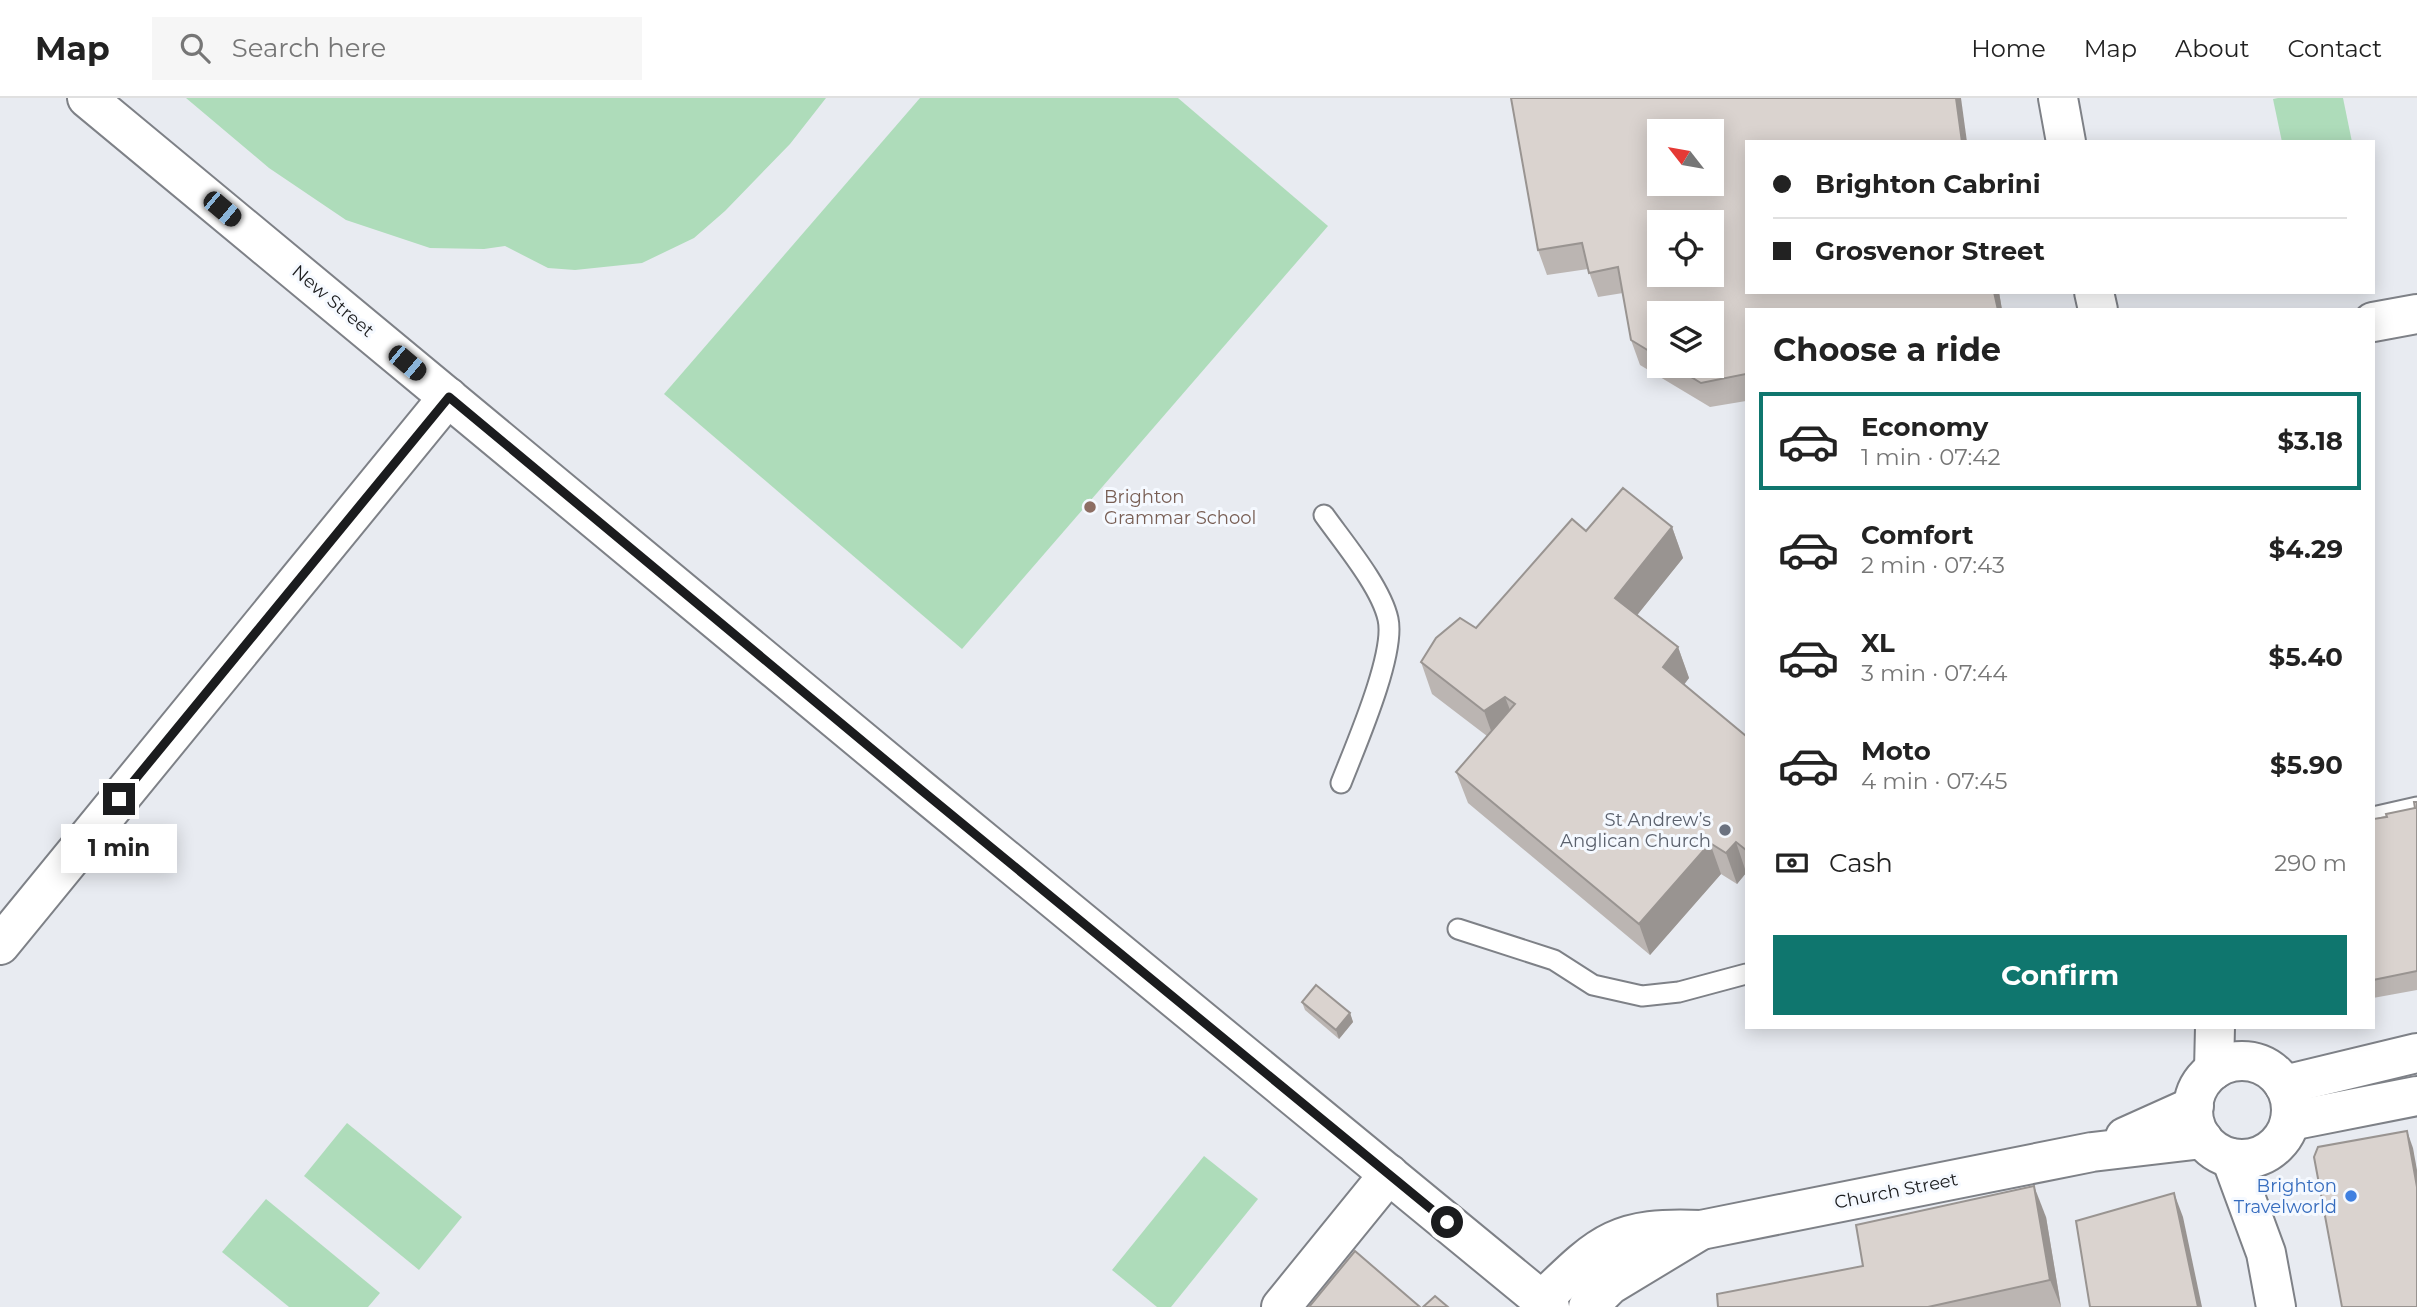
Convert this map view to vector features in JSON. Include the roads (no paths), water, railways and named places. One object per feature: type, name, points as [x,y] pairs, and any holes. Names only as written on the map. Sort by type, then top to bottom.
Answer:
[{"type":"street","name":"New Street","points":[[87,98],[1546,1304]]},
{"type":"street","points":[[2058,98],[2066,140]]},
{"type":"street","points":[[2375,322],[2417,314]]},
{"type":"street","points":[[0,945],[449,397]]},
{"type":"street","points":[[2216,1029],[2233,1053],[2275,1073],[2287,1103],[2277,1144],[2223,1139]]},
{"type":"street","points":[[2233,1053],[2204,1080],[2196,1092],[2223,1139],[2266,1253],[2276,1307]]},
{"type":"street","points":[[2287,1103],[2417,1053]]},
{"type":"street","points":[[2287,1103],[2414,1101]]},
{"type":"street","name":"Church Street","points":[[1546,1304],[1590,1254],[1617,1238],[1653,1230],[1701,1230],[2092,1152],[2223,1139]]},
{"type":"street","points":[[1281,1307],[1389,1174]]},
{"type":"street","name":"Church Street","points":[[1588,1307],[1610,1285],[1701,1230]]},
{"type":"lane","points":[[1324,515],[1368,577],[1384,608],[1390,630],[1383,670],[1341,783]]},
{"type":"lane","points":[[2375,817],[2417,807]]},
{"type":"lane","points":[[1458,929],[1554,960],[1593,985],[1642,996],[1679,992],[1745,974]]},
{"type":"place","name":"Brighton Grammar School","points":[[1090,507]]},
{"type":"place","name":"St Andrew’s Anglican Church","points":[[1725,830]]},
{"type":"place","name":"Brighton Travelworld","points":[[2351,1196]]}]
